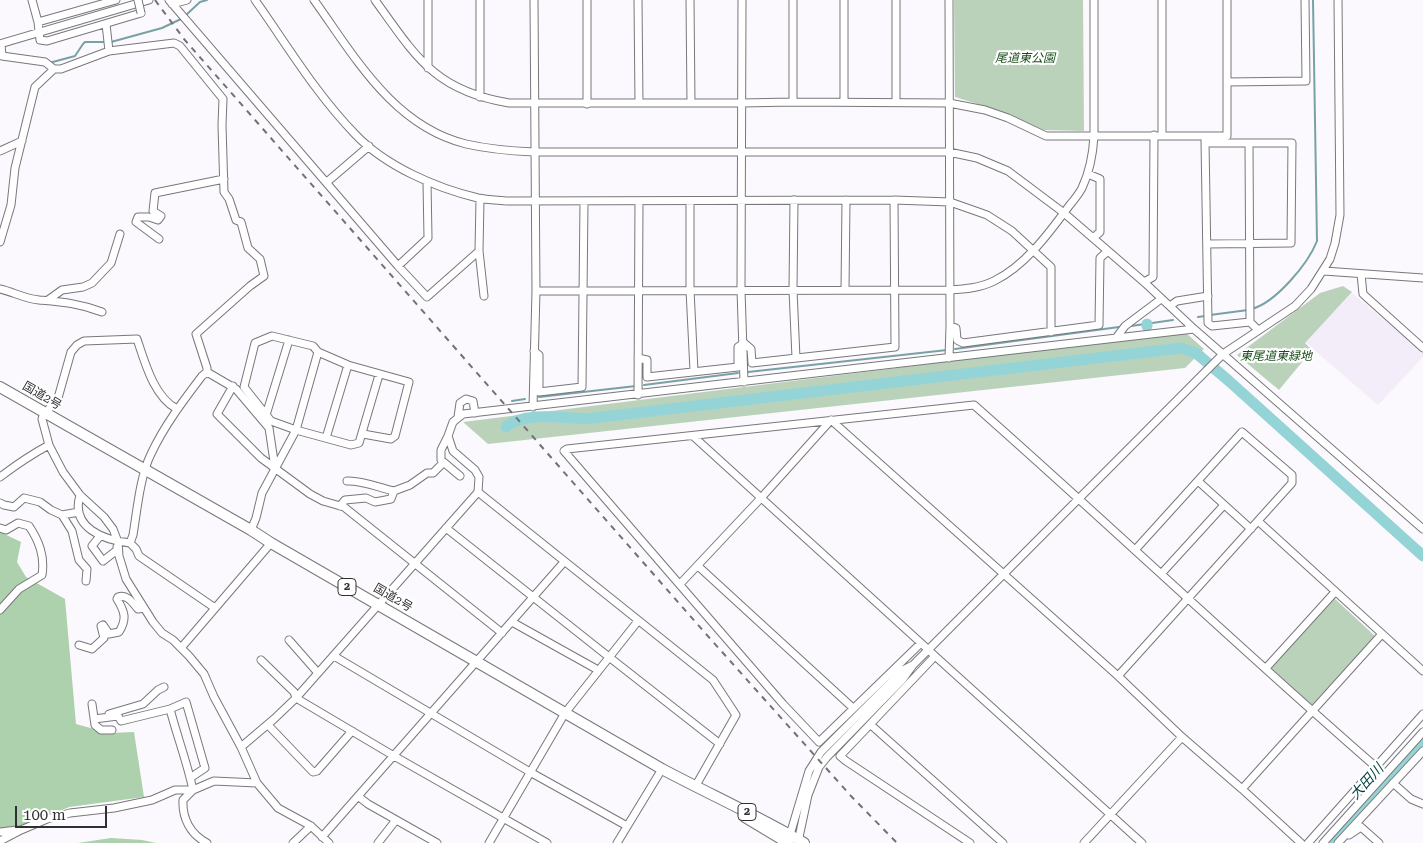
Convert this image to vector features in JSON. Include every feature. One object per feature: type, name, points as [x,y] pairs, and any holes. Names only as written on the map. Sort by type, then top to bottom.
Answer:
[{"type":"highway","name":"国道2号","points":[[0,387],[251,530],[662,769],[722,798],[793,841]]},
{"type":"street","points":[[32,0],[38,22],[40,40],[48,41],[141,13],[138,0]]},
{"type":"street","points":[[38,22],[92,3],[116,0]]},
{"type":"street","points":[[149,0],[0,44],[2,56],[61,69],[109,45],[174,43],[180,46],[223,99],[224,192],[229,199],[236,220],[241,222],[248,248],[260,259],[264,276],[196,334],[207,372]]},
{"type":"street","points":[[170,2],[187,0]]},
{"type":"street","points":[[255,0],[330,106],[356,136],[389,161],[427,182],[480,198],[508,201],[894,200],[950,202],[987,215],[1012,231],[1051,267],[1052,332]]},
{"type":"street","points":[[314,0],[374,83],[392,103],[417,122],[448,138],[466,144],[497,150],[534,152],[949,152],[977,158],[1008,171],[1064,213],[1093,238],[1170,306],[1220,356],[1423,529]]},
{"type":"street","points":[[375,0],[411,50],[428,68],[452,86],[480,97],[509,103],[949,103],[985,110],[1008,118],[1046,136],[1158,135],[1248,143],[1292,143],[1292,244],[1207,244]]},
{"type":"street","points":[[428,0],[428,68]]},
{"type":"street","points":[[480,0],[480,97]]},
{"type":"street","points":[[533,407],[536,291],[534,0]]},
{"type":"street","points":[[587,0],[587,104]]},
{"type":"street","points":[[638,0],[639,103]]},
{"type":"street","points":[[690,0],[691,103]]},
{"type":"street","points":[[742,0],[741,290],[744,382]]},
{"type":"street","points":[[793,0],[794,102]]},
{"type":"street","points":[[844,0],[844,102]]},
{"type":"street","points":[[896,0],[896,102]]},
{"type":"street","points":[[948,0],[949,358]]},
{"type":"street","points":[[536,291],[950,290],[980,286],[995,281],[1013,269],[1033,251],[1082,190],[1088,174],[1093,156],[1094,136],[1094,0]]},
{"type":"street","points":[[1144,282],[1153,277],[1162,0]]},
{"type":"street","points":[[1205,139],[1226,136],[1227,0]]},
{"type":"street","points":[[1227,82],[1306,81],[1305,0]]},
{"type":"street","points":[[793,841],[809,770],[821,752],[903,670],[913,665],[1220,356],[1295,306],[1324,271],[1335,243],[1340,215],[1338,0]]},
{"type":"street","points":[[170,2],[328,182],[398,266],[427,297],[479,251]]},
{"type":"street","points":[[106,24],[109,45]]},
{"type":"street","points":[[0,242],[11,205],[15,168],[36,87],[49,66]]},
{"type":"street","points":[[1205,139],[1208,323],[1212,326],[1250,322]]},
{"type":"street","points":[[0,151],[22,141]]},
{"type":"street","points":[[1248,143],[1250,322],[1258,330]]},
{"type":"street","points":[[328,182],[369,146]]},
{"type":"street","points":[[1088,174],[1100,178],[1100,232],[1093,238]]},
{"type":"street","points":[[159,238],[136,222],[138,217],[149,217],[158,220],[161,216],[153,211],[155,193],[224,179]]},
{"type":"street","points":[[398,266],[428,238],[427,182]]},
{"type":"street","points":[[480,198],[479,251],[484,296]]},
{"type":"street","points":[[794,200],[793,290],[796,358]]},
{"type":"street","points":[[845,290],[846,200]]},
{"type":"street","points":[[744,343],[751,348],[752,363],[895,347],[894,200]]},
{"type":"street","points":[[638,395],[639,201]]},
{"type":"street","points":[[690,201],[690,290],[694,371]]},
{"type":"street","points":[[534,351],[539,355],[539,392],[582,387],[584,202]]},
{"type":"street","points":[[48,300],[62,290],[83,287],[92,283],[111,263],[120,234]]},
{"type":"street","points":[[950,326],[956,328],[957,340],[963,343],[1099,325],[1100,258],[1108,251]]},
{"type":"street","points":[[1324,271],[1423,278]]},
{"type":"street","points":[[1360,274],[1362,294],[1423,348]]},
{"type":"street","points":[[0,289],[38,300],[85,306],[102,312]]},
{"type":"street","points":[[1170,306],[1177,301],[1208,296]]},
{"type":"street","points":[[1116,338],[1126,326],[1161,299]]},
{"type":"street","points":[[460,476],[441,460],[441,450],[453,422],[463,414],[1194,329]]},
{"type":"street","points":[[363,434],[390,439],[395,436],[409,382],[348,365],[318,352],[313,346],[272,336],[255,343],[244,387],[271,421],[351,445],[359,443],[363,434],[379,374]]},
{"type":"street","points":[[177,409],[169,405],[149,376],[136,339],[84,341],[71,352],[58,398],[44,412],[42,419],[49,445],[63,472],[80,495],[104,517],[113,529],[118,542],[119,556],[126,579],[144,608],[162,633],[181,648],[204,674],[257,783],[278,808],[310,826],[329,843]]},
{"type":"street","points":[[266,415],[289,340]]},
{"type":"street","points":[[638,358],[647,360],[647,377],[738,367],[738,348],[744,343]]},
{"type":"street","points":[[251,530],[262,493],[296,430],[318,352]]},
{"type":"street","points":[[326,438],[348,365]]},
{"type":"street","points":[[207,372],[233,386],[269,428],[275,468]]},
{"type":"street","points":[[130,543],[145,470],[150,455],[177,409],[207,372]]},
{"type":"street","points":[[233,386],[218,414],[261,458],[323,502],[340,506],[502,633]]},
{"type":"street","points":[[458,417],[460,403],[466,398],[473,401],[475,412]]},
{"type":"street","points":[[921,643],[818,742],[564,451],[567,449],[974,405],[1080,498],[1161,574],[1376,767]]},
{"type":"street","points":[[680,584],[831,420]]},
{"type":"street","points":[[831,420],[1118,676],[1182,737],[1301,843]]},
{"type":"street","points":[[1118,676],[1292,483],[1292,475],[1242,432],[1135,550]]},
{"type":"street","points":[[241,747],[268,725],[296,698],[478,492],[479,477],[475,470],[453,451],[448,436]]},
{"type":"street","points":[[693,436],[1142,843]]},
{"type":"street","points":[[0,477],[30,455],[49,445]]},
{"type":"street","points":[[347,481],[356,481],[394,491],[410,485],[427,473],[434,473],[444,463]]},
{"type":"street","points":[[1198,481],[1251,529]]},
{"type":"street","points":[[366,498],[368,485]]},
{"type":"street","points":[[340,506],[345,500],[366,498],[375,502],[392,499],[394,491]]},
{"type":"street","points":[[478,492],[713,680],[736,716],[695,786]]},
{"type":"street","points":[[80,495],[78,512],[85,525],[100,536],[118,542],[130,543],[136,549],[139,556],[215,608]]},
{"type":"street","points":[[0,503],[4,506],[14,507],[24,498],[40,502],[62,515],[72,531],[79,560],[87,570],[86,581]]},
{"type":"street","points":[[1161,574],[1224,505]]},
{"type":"street","points":[[62,515],[78,512]]},
{"type":"street","points":[[1258,521],[1381,635],[1423,671]]},
{"type":"street","points":[[0,528],[6,530],[18,523],[29,526],[38,541],[44,566],[42,575],[19,589],[0,610]]},
{"type":"street","points":[[446,528],[720,744]]},
{"type":"street","points":[[100,536],[92,546],[104,561],[117,550],[118,542]]},
{"type":"street","points":[[181,648],[271,543]]},
{"type":"street","points":[[322,836],[359,797],[564,562]]},
{"type":"street","points":[[698,566],[853,708]]},
{"type":"street","points":[[1266,668],[1335,592]]},
{"type":"street","points":[[79,645],[92,649],[104,638],[101,626],[103,625],[109,634],[119,632],[126,618],[117,599],[118,597],[128,598],[138,609],[144,608]]},
{"type":"street","points":[[489,843],[565,713],[638,621]]},
{"type":"street","points":[[512,622],[598,670]]},
{"type":"street","points":[[1242,789],[1381,635]]},
{"type":"street","points":[[289,640],[318,673]]},
{"type":"street","points":[[334,656],[530,772],[627,826]]},
{"type":"street","points":[[935,656],[840,756],[970,843]]},
{"type":"street","points":[[261,660],[294,692],[296,698],[546,843]]},
{"type":"street","points":[[95,717],[143,704],[164,687]]},
{"type":"street","points":[[95,717],[118,716],[121,721],[170,709],[186,702],[205,768],[190,778]]},
{"type":"street","points":[[92,704],[95,726],[100,730],[112,730]]},
{"type":"street","points":[[143,704],[146,715]]},
{"type":"street","points":[[170,709],[193,790]]},
{"type":"street","points":[[1308,843],[1423,714]]},
{"type":"street","points":[[268,725],[313,772],[317,771],[352,731]]},
{"type":"street","points":[[871,725],[1003,843]]},
{"type":"street","points":[[1336,839],[1423,732]]},
{"type":"street","points":[[1084,843],[1182,737]]},
{"type":"street","points":[[1323,843],[1336,839],[1358,826],[1392,783],[1423,751]]},
{"type":"street","points":[[617,843],[662,769]]},
{"type":"street","points":[[207,843],[198,838],[184,819],[183,800],[193,790],[214,781],[257,783]]},
{"type":"street","points":[[1392,783],[1411,799],[1423,804]]},
{"type":"street","points":[[0,841],[47,819],[70,813],[114,808],[152,800],[175,790],[193,790]]},
{"type":"street","points":[[359,797],[436,843]]},
{"type":"street","points":[[378,843],[396,820]]},
{"type":"street","points":[[293,843],[310,826]]},
{"type":"street","points":[[1358,826],[1380,843]]},
{"type":"street","points":[[0,832],[21,830]]},
{"type":"street","points":[[1316,843],[1327,834],[1336,839]]},
{"type":"shaded area","points":[[1352,293],[1423,352],[1423,357],[1378,405],[1305,342]]},
{"type":"green space","name":"尾道東公園","points":[[954,0],[1083,0],[1084,131],[1044,130],[1000,111],[955,97]]},
{"type":"green space","name":"東尾道東緑地","points":[[1343,286],[1352,292],[1305,343],[1312,350],[1279,390],[1237,355],[1320,293]]},
{"type":"green space","points":[[1185,332],[1204,349],[1185,368],[488,444],[463,422]]},
{"type":"green space","points":[[0,532],[21,542],[17,562],[26,577],[65,599],[76,724],[109,733],[134,732],[144,797],[69,807],[0,838]]},
{"type":"green space","points":[[1334,598],[1375,636],[1312,705],[1271,668]]},
{"type":"green space","points":[[111,838],[142,840],[156,843],[78,843]]},
{"type":"waterway","points":[[185,16],[200,2],[207,0]]},
{"type":"waterway","points":[[1252,309],[1271,299],[1290,281],[1299,271],[1317,241],[1313,0]]},
{"type":"waterway","points":[[111,42],[162,28],[181,19]]},
{"type":"waterway","points":[[49,63],[75,56],[85,42],[106,42]]},
{"type":"waterway","points":[[1210,315],[1248,310]]},
{"type":"waterway","points":[[1198,317],[1205,316]]},
{"type":"waterway","points":[[1131,326],[1173,320]]},
{"type":"waterway","points":[[955,349],[1119,327]]},
{"type":"waterway","points":[[506,427],[514,422],[533,417],[585,419],[1181,348],[1196,353],[1229,381],[1423,556]]},
{"type":"waterway","points":[[748,372],[947,350]]},
{"type":"waterway","points":[[644,385],[738,373]]},
{"type":"waterway","points":[[539,397],[636,386]]},
{"type":"waterway","points":[[512,401],[525,399]]},
{"type":"waterway","name":"大田川","points":[[1333,843],[1423,742]]},
{"type":"railway","points":[[155,0],[184,39],[706,634],[851,796],[897,843]]}]
